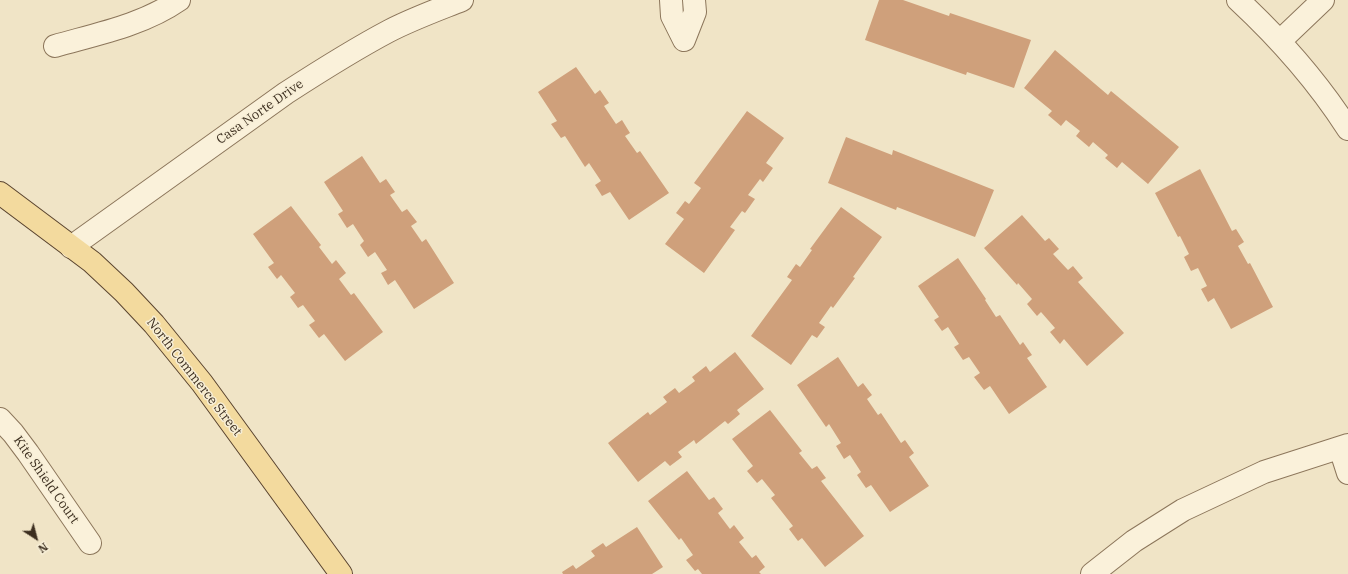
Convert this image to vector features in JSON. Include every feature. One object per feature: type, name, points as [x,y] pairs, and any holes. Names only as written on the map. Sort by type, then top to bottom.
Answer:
[{"type":"main road","name":"North Commerce Street","points":[[0,193],[92,262],[124,292],[154,324],[202,383],[341,574]]},
{"type":"street","points":[[55,46],[144,19],[179,0]]},
{"type":"street","name":"Casa Norte Drive","points":[[71,247],[286,93],[355,49],[425,14],[462,0]]},
{"type":"street","points":[[671,0],[672,16],[684,40],[695,12],[694,0]]},
{"type":"street","points":[[1238,0],[1280,41],[1315,82],[1348,129]]},
{"type":"street","points":[[1280,41],[1323,0]]},
{"type":"street","name":"Kite Shield Court","points":[[0,419],[13,432],[90,543]]},
{"type":"street","points":[[1092,574],[1134,541],[1183,510],[1264,472],[1344,447],[1348,473]]},
{"type":"building","points":[[879,0],[903,0],[949,16],[950,13],[1031,40],[1014,88],[967,72],[966,75],[865,40]]},
{"type":"building","points":[[1055,50],[1108,95],[1111,91],[1179,147],[1148,184],[1122,162],[1117,168],[1105,158],[1108,155],[1093,142],[1089,147],[1076,136],[1080,131],[1066,120],[1061,126],[1048,115],[1052,111],[1024,88]]},
{"type":"building","points":[[576,67],[595,94],[600,90],[609,103],[604,106],[616,124],[622,120],[630,133],[625,136],[637,153],[640,151],[669,193],[629,220],[610,192],[602,196],[595,185],[601,181],[589,163],[585,167],[565,136],[561,138],[551,124],[557,121],[538,92]]},
{"type":"building","points":[[747,111],[784,138],[766,163],[773,168],[763,182],[760,179],[748,195],[755,199],[745,213],[742,211],[730,227],[735,230],[704,273],[665,244],[684,219],[676,213],[685,201],[689,204],[701,188],[694,183]]},
{"type":"building","points":[[846,137],[892,155],[893,150],[994,190],[975,237],[897,207],[896,210],[828,183]]},
{"type":"building","points":[[362,156],[380,183],[386,179],[395,192],[390,195],[402,212],[407,209],[417,222],[411,226],[422,242],[426,239],[454,283],[414,309],[395,280],[388,285],[381,273],[387,270],[375,252],[368,257],[360,245],[364,241],[353,224],[347,228],[338,214],[343,211],[324,182]]},
{"type":"building","points":[[1200,169],[1232,231],[1236,229],[1244,242],[1238,246],[1248,264],[1250,263],[1273,307],[1231,329],[1214,298],[1208,302],[1201,289],[1207,286],[1198,268],[1191,271],[1184,257],[1189,254],[1180,236],[1178,237],[1155,193]]},
{"type":"building","points":[[291,206],[321,245],[319,247],[332,264],[336,260],[346,273],[339,279],[351,295],[354,293],[383,332],[345,361],[324,334],[319,338],[309,325],[315,321],[303,305],[298,308],[290,297],[295,293],[281,275],[277,279],[268,267],[274,263],[253,234]]},
{"type":"building","points":[[841,207],[882,237],[853,277],[855,278],[833,308],[831,306],[819,323],[825,327],[817,338],[812,335],[791,365],[751,336],[792,280],[787,277],[796,264],[800,267],[812,250],[810,249]]},
{"type":"building","points":[[1022,215],[1045,241],[1049,238],[1059,249],[1053,254],[1068,270],[1073,266],[1083,278],[1078,282],[1124,333],[1087,366],[1064,339],[1060,344],[1050,332],[1055,328],[1041,312],[1037,316],[1027,304],[1032,299],[1018,283],[1017,285],[984,248]]},
{"type":"building","points":[[958,258],[986,299],[985,300],[996,317],[1000,315],[1020,345],[1023,342],[1032,355],[1027,358],[1047,387],[1009,414],[990,386],[984,390],[974,377],[980,373],[969,357],[963,360],[954,347],[959,344],[948,327],[942,331],[934,320],[939,317],[918,286]]},
{"type":"building","points":[[735,352],[764,389],[737,410],[740,414],[728,424],[725,421],[696,444],[694,440],[678,452],[682,457],[670,466],[665,461],[638,482],[608,443],[648,412],[650,415],[667,402],[663,397],[675,388],[679,393],[695,381],[692,377],[706,366],[710,372]]},
{"type":"building","points":[[838,357],[858,387],[863,383],[872,395],[867,399],[878,415],[881,413],[901,443],[905,440],[914,453],[909,457],[929,486],[890,512],[871,485],[866,488],[857,475],[861,472],[850,455],[844,459],[836,446],[841,443],[829,424],[826,427],[797,385]]},
{"type":"building","points":[[770,410],[802,451],[799,453],[812,469],[817,466],[826,478],[821,481],[864,536],[825,567],[802,538],[798,541],[789,529],[793,526],[771,498],[775,495],[762,479],[757,483],[747,471],[753,466],[732,439]]},
{"type":"building","points":[[687,471],[709,500],[714,497],[723,509],[718,513],[730,529],[734,525],[744,538],[739,542],[752,558],[756,555],[765,567],[759,572],[761,574],[702,574],[698,569],[695,571],[686,560],[693,555],[681,538],[679,540],[648,501]]},
{"type":"building","points":[[637,527],[663,567],[652,574],[563,574],[562,572],[573,565],[576,569],[595,556],[591,551],[603,543],[606,547]]}]
